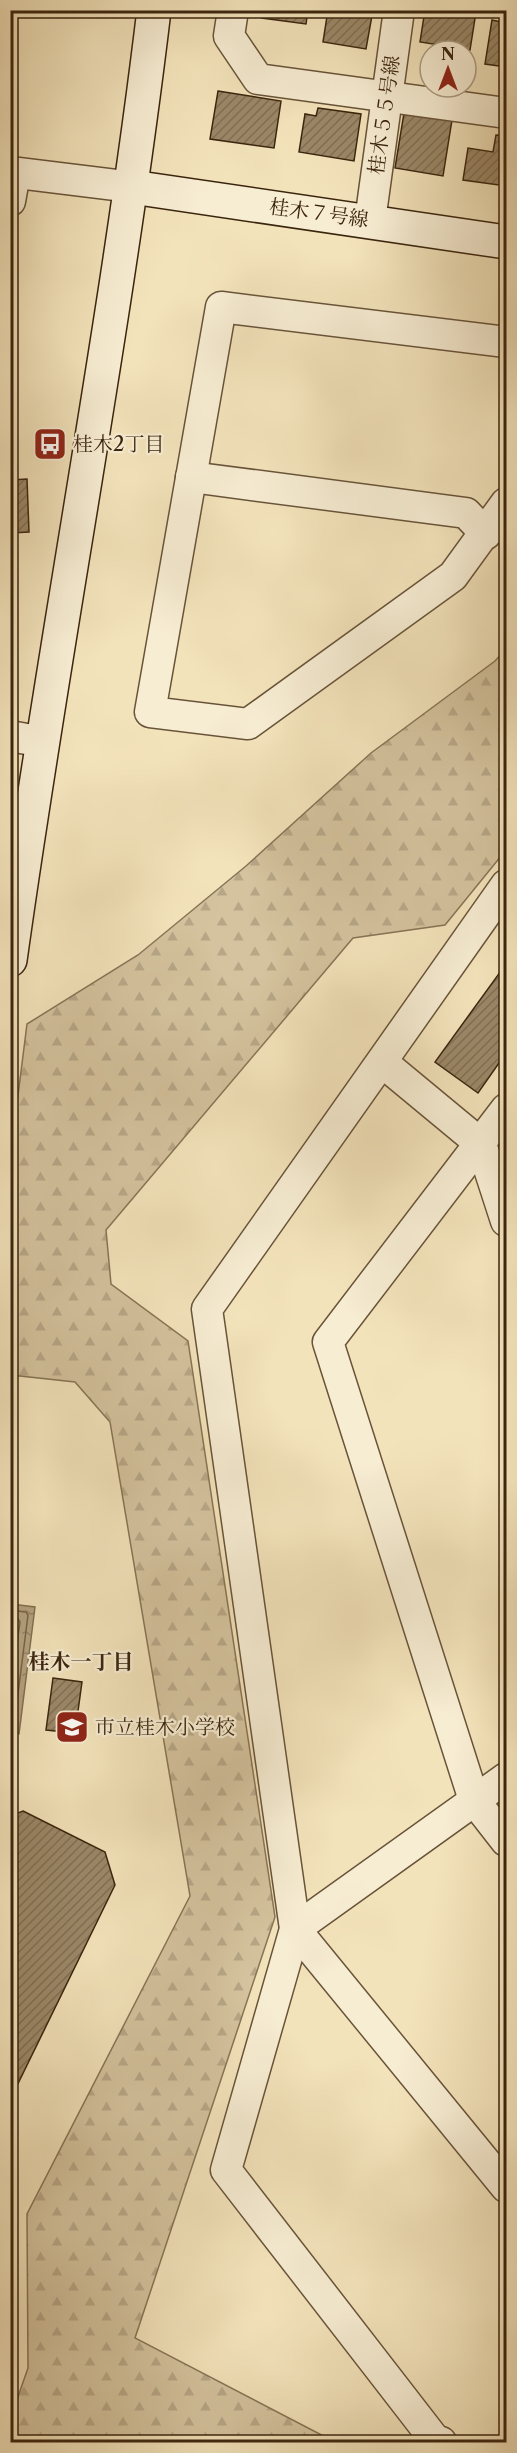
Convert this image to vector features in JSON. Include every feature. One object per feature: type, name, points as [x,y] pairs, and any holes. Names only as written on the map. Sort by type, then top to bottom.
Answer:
[{"type":"street","points":[[10,960],[13,927],[132,187],[154,10]]},
{"type":"street","points":[[233,10],[229,36],[258,79],[507,113]]},
{"type":"street","name":"桂木５５号線","points":[[370,221],[399,10]]},
{"type":"street","points":[[12,182],[132,187]]},
{"type":"street","name":"桂木７号線","points":[[132,187],[507,242]]},
{"type":"street","points":[[507,342],[221,307],[150,712],[248,724],[453,576],[507,503]]},
{"type":"street","points":[[191,477],[466,513],[486,534]]},
{"type":"street","points":[[10,736],[43,742]]},
{"type":"street","points":[[441,2442],[435,2440],[226,2170],[295,1929],[207,1309],[507,885]]},
{"type":"street","points":[[382,1062],[481,1144],[507,1221]]},
{"type":"street","points":[[507,1109],[328,1342],[474,1800],[507,1841]]},
{"type":"street","points":[[295,1929],[507,1778]]},
{"type":"street","points":[[295,1929],[507,2187]]},
{"type":"green space","points":[[506,649],[506,850],[445,925],[353,938],[106,1230],[111,1284],[188,1341],[275,1917],[135,2338],[335,2442],[11,2442],[11,2417],[28,2368],[27,2214],[190,1896],[110,1422],[75,1382],[11,1375],[10,1159],[27,1024],[138,955],[246,866],[371,753],[495,661]]},
{"type":"water","points":[[11,1604],[35,1607],[19,1734],[11,1733]]},
{"type":"building","points":[[263,10],[308,10],[306,24],[262,18]]},
{"type":"building","points":[[328,10],[373,10],[366,49],[323,42]]},
{"type":"building","points":[[425,10],[476,12],[472,39],[420,39]]},
{"type":"building","points":[[492,20],[506,23],[506,67],[485,64]]},
{"type":"building","points":[[218,91],[281,101],[274,148],[210,139]]},
{"type":"building","points":[[318,108],[361,114],[354,161],[299,152],[305,114],[316,116]]},
{"type":"building","points":[[404,113],[452,120],[443,176],[395,168]]},
{"type":"building","points":[[496,135],[506,136],[506,186],[463,180],[468,148],[493,152]]},
{"type":"building","points":[[27,479],[29,532],[10,533],[10,480]]},
{"type":"building","points":[[506,964],[506,1053],[478,1093],[435,1062]]},
{"type":"building","points":[[53,1678],[82,1682],[75,1733],[46,1730]]},
{"type":"building","points":[[23,1811],[105,1852],[115,1885],[10,2100],[10,1816]]},
{"type":"place","name":"桂木2丁目","points":[[50,444]]},
{"type":"place","name":"市立桂木小学校","points":[[72,1727]]},
{"type":"district","name":"桂木一丁目","points":[[81,1662]]}]
